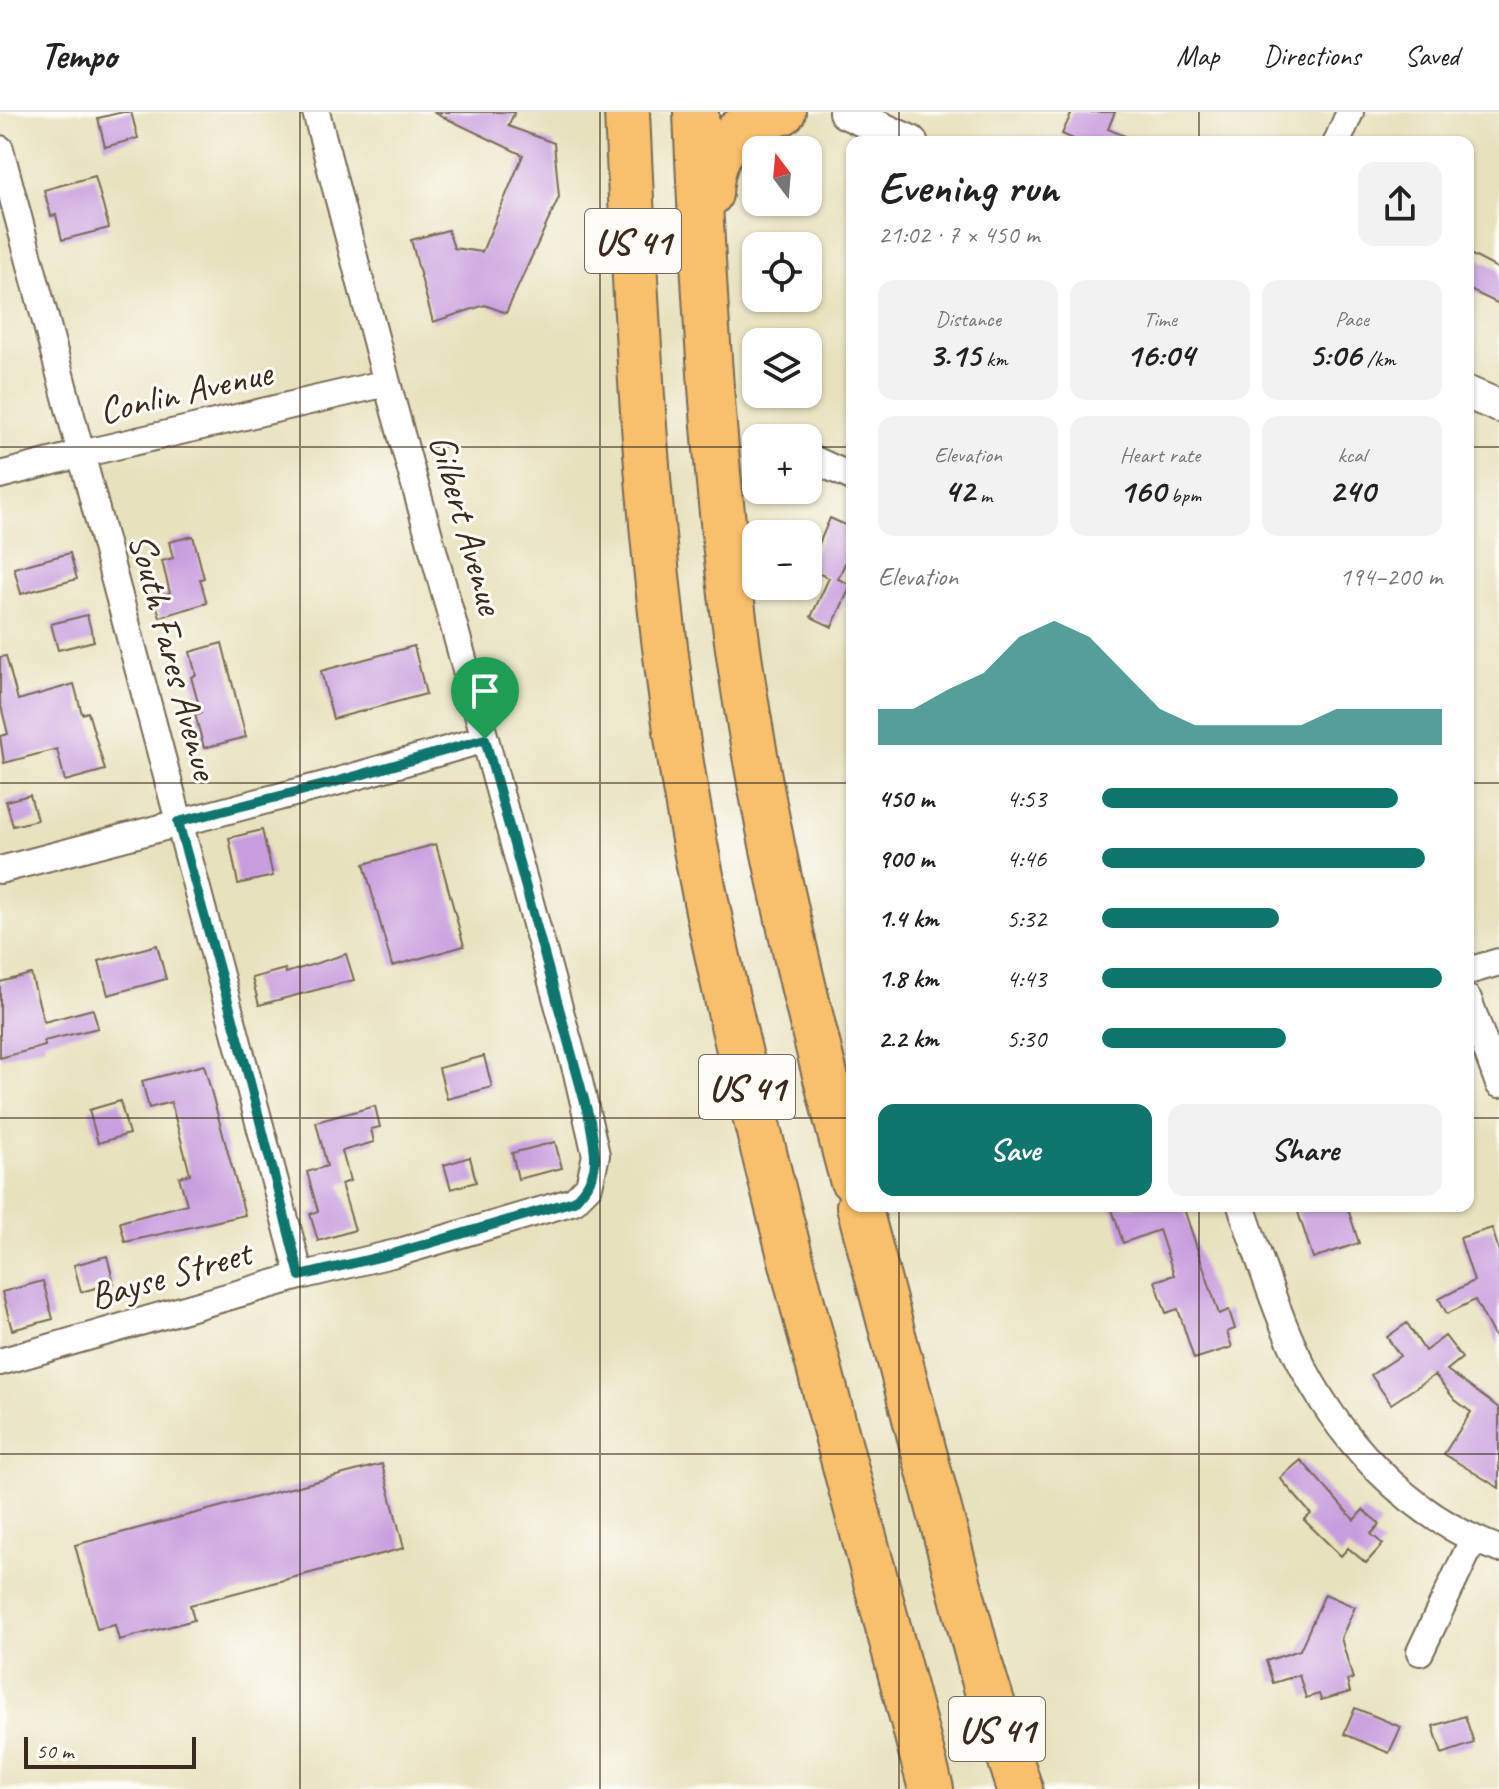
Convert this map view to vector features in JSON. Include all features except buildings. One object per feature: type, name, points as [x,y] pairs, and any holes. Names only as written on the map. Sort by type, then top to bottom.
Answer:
[{"type":"highway","name":"US 41","points":[[627,112],[638,371],[652,540],[660,621],[698,865],[735,1037],[931,1789]]},
{"type":"highway","name":"US 41","points":[[696,112],[713,437],[744,691],[791,937],[846,1155]]},
{"type":"highway","points":[[704,285],[711,181],[717,159],[733,133],[761,118],[783,112]]},
{"type":"highway","name":"US 41","points":[[861,1212],[1013,1789]]},
{"type":"highway","points":[[981,1668],[1020,1789]]},
{"type":"street","name":"Gilbert Avenue","points":[[316,112],[387,383],[577,1073],[596,1155],[589,1186],[574,1201],[546,1211]]},
{"type":"street","points":[[845,112],[898,136]]},
{"type":"street","points":[[1340,136],[1350,112]]},
{"type":"street","name":"South Fares Avenue","points":[[0,149],[300,1276]]},
{"type":"street","name":"Conlin Avenue","points":[[0,475],[387,383]]},
{"type":"street","points":[[1474,396],[1499,406]]},
{"type":"street","points":[[822,463],[846,474]]},
{"type":"street","points":[[0,870],[332,783],[485,739]]},
{"type":"street","points":[[1474,969],[1499,962]]},
{"type":"street","points":[[1474,1015],[1499,1084]]},
{"type":"street","name":"Bayse Street","points":[[0,1362],[300,1276],[546,1211]]},
{"type":"street","points":[[1243,1212],[1294,1349],[1341,1429],[1368,1460],[1428,1512],[1473,1540],[1499,1549]]},
{"type":"street","points":[[1420,1652],[1473,1540]]},
{"type":"route","points":[[485,739],[590,1121],[596,1155],[589,1186],[574,1201],[546,1211],[300,1276],[178,822],[332,783],[485,739]]}]
